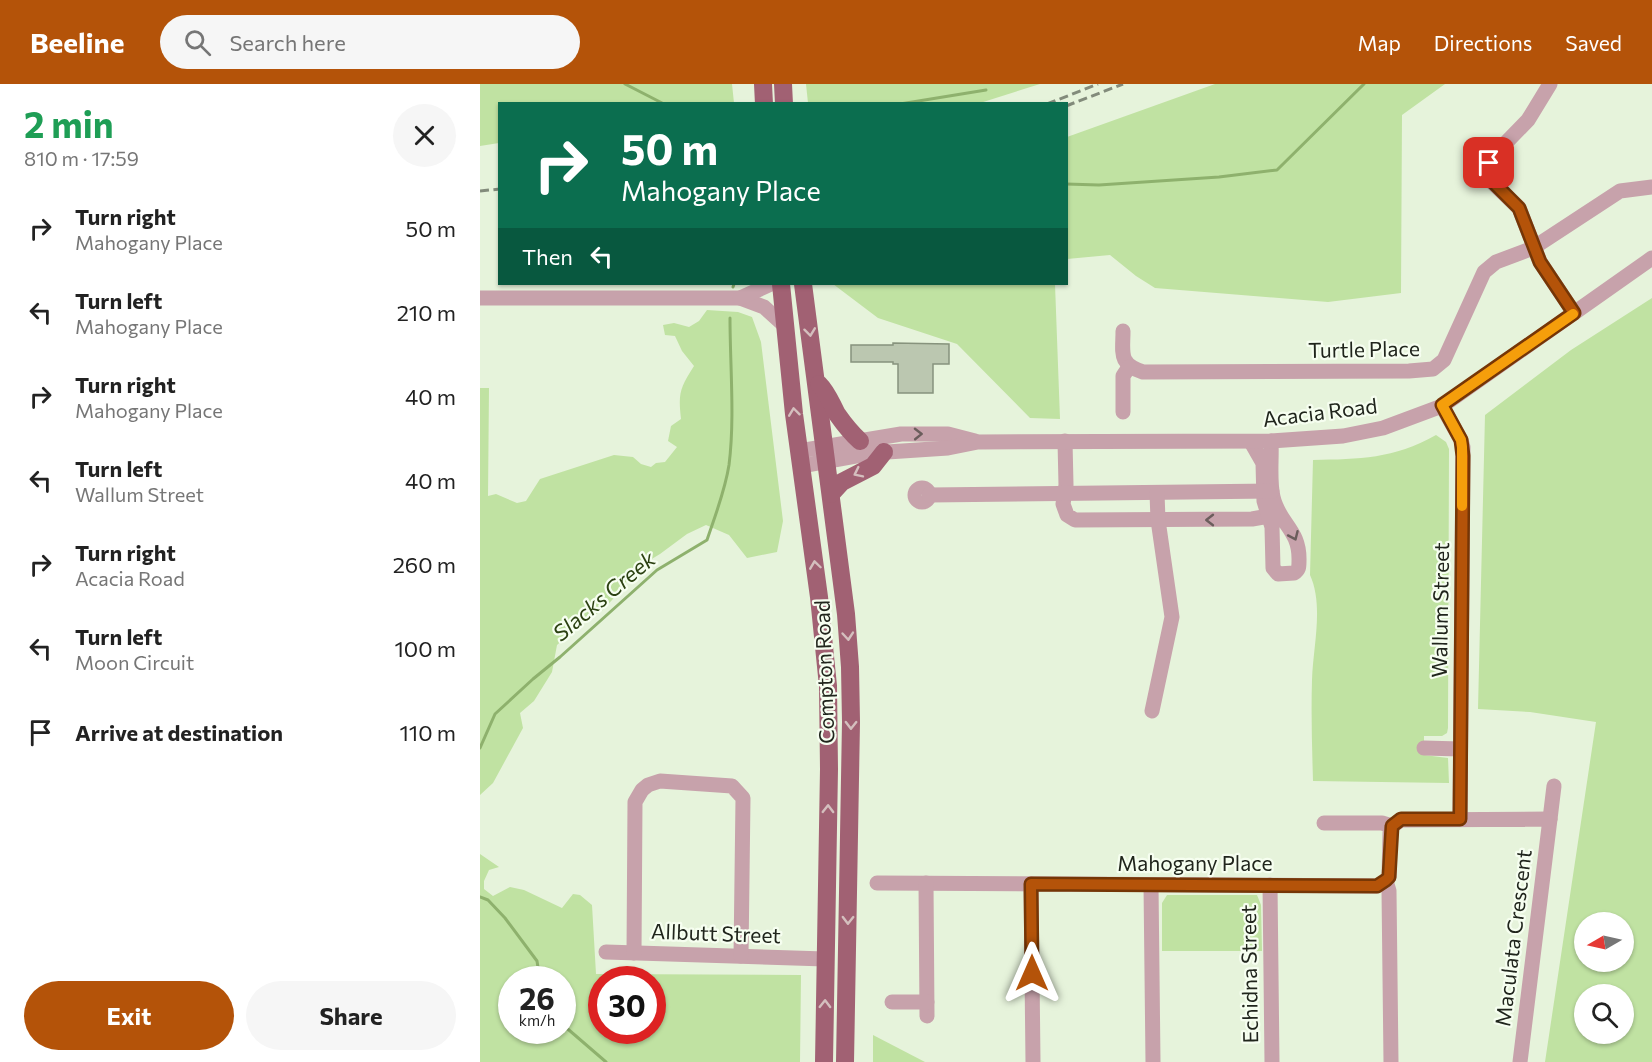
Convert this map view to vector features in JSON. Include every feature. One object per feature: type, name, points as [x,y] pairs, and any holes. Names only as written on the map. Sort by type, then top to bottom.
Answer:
[{"type":"main road","points":[[763,84],[764,102]]},
{"type":"main road","points":[[783,84],[784,102]]},
{"type":"main road","name":"Compton Road","points":[[781,285],[800,459],[819,597],[828,696],[824,1062]]},
{"type":"main road","name":"Compton Road","points":[[803,285],[846,614],[851,694],[845,1062]]},
{"type":"main road","points":[[816,380],[827,392],[837,414],[860,441]]},
{"type":"main road","points":[[831,494],[842,482],[873,466],[884,452]]},
{"type":"street","points":[[1551,84],[1528,120],[1494,155],[1487,168],[1487,173],[1493,183],[1519,208],[1540,262],[1574,313]]},
{"type":"street","name":"Turtle Place","points":[[1130,368],[1143,372],[1434,369],[1444,360],[1484,272],[1489,266],[1533,248],[1620,191],[1652,187]]},
{"type":"street","name":"Acacia Road","points":[[800,459],[826,455],[948,448],[978,442],[1251,442],[1332,437],[1375,430],[1414,418],[1442,405],[1652,258]]},
{"type":"street","points":[[480,298],[740,297],[769,285]]},
{"type":"street","points":[[740,297],[764,307],[785,326]]},
{"type":"street","points":[[1123,331],[1123,358],[1130,368],[1123,376],[1123,412]]},
{"type":"street","name":"Wallum Street","points":[[1442,405],[1461,440],[1462,447],[1460,819]]},
{"type":"street","name":"Acacia Road","points":[[826,455],[860,441],[891,435],[948,434],[978,442]]},
{"type":"street","points":[[1065,441],[1063,504],[1065,512],[1075,520],[1252,519],[1269,516]]},
{"type":"street","points":[[1251,442],[1263,463],[1268,491],[1296,537],[1299,568],[1296,573],[1278,574],[1272,565],[1272,527],[1268,491],[1271,441]]},
{"type":"street","points":[[929,495],[1268,491]]},
{"type":"street","points":[[1152,711],[1172,617],[1156,493]]},
{"type":"street","points":[[1424,748],[1460,749]]},
{"type":"street","points":[[634,953],[635,802],[642,790],[660,781],[732,786],[743,798],[741,956]]},
{"type":"street","name":"Maculata Crescent","points":[[1521,1062],[1554,786]]},
{"type":"street","points":[[1391,1062],[1389,891],[1386,880],[1390,867],[1390,833],[1392,826],[1401,819],[1460,819]]},
{"type":"street","name":"Maculata Crescent","points":[[1460,819],[1550,819]]},
{"type":"street","points":[[1324,823],[1382,823],[1392,826]]},
{"type":"street","name":"Mahogany Place","points":[[877,883],[1377,886],[1386,880]]},
{"type":"street","points":[[892,1002],[927,1009],[926,883]]},
{"type":"street","points":[[1031,884],[1033,1062]]},
{"type":"street","points":[[1151,885],[1153,1062]]},
{"type":"street","name":"Echidna Street","points":[[1270,885],[1272,1062]]},
{"type":"street","name":"Allbutt Street","points":[[606,952],[825,959]]},
{"type":"green space","points":[[480,84],[732,84],[734,102],[498,102],[498,143],[480,146]]},
{"type":"green space","points":[[806,84],[1040,84],[983,102],[808,102]]},
{"type":"green space","points":[[1215,84],[1445,84],[1402,115],[1401,293],[1328,302],[1155,288],[1110,255],[1068,259],[1068,137]]},
{"type":"green space","points":[[834,285],[1055,285],[1060,419],[1030,418],[957,344],[878,318]]},
{"type":"green space","points":[[1652,298],[1652,1062],[1545,1062],[1596,722],[1530,712],[1478,709],[1485,415],[1571,350]]},
{"type":"green space","points":[[707,310],[738,312],[752,317],[761,342],[783,521],[777,552],[747,558],[729,535],[706,525],[687,534],[635,569],[621,590],[603,610],[583,622],[557,645],[552,672],[534,701],[520,713],[523,728],[493,783],[480,795],[480,388],[489,388],[488,496],[496,494],[517,503],[526,501],[540,479],[614,455],[633,457],[641,464],[651,467],[656,463],[665,462],[677,447],[668,441],[671,426],[681,419],[681,391],[694,366],[682,351],[675,336],[665,335],[663,325],[674,323],[689,327],[699,321]]},
{"type":"green space","points":[[1436,435],[1446,442],[1449,449],[1448,728],[1447,733],[1442,736],[1424,736],[1424,755],[1448,758],[1449,783],[1313,781],[1312,680],[1317,613],[1310,575],[1313,460],[1361,458],[1391,453]]},
{"type":"green space","points":[[480,854],[499,867],[489,870],[484,881],[484,889],[493,896],[510,887],[524,890],[562,908],[573,894],[580,895],[592,905],[596,966],[588,966],[588,1044],[666,1044],[666,974],[801,975],[800,1062],[480,1062]]},
{"type":"green space","points":[[1167,895],[1257,895],[1261,905],[1262,951],[1162,951],[1162,903]]},
{"type":"green space","points":[[873,1035],[925,1062],[873,1062]]},
{"type":"building","points":[[893,343],[949,344],[949,364],[933,364],[933,393],[898,393],[898,364],[893,364],[893,362],[851,362],[851,345],[893,345]]},
{"type":"waterway","name":"Slacks Creek","points":[[625,84],[660,102]]},
{"type":"waterway","points":[[1068,184],[1099,185],[1219,177],[1277,170],[1364,84]]},
{"type":"waterway","points":[[912,102],[986,90]]},
{"type":"waterway","name":"Slacks Creek","points":[[480,748],[495,714],[533,679],[657,570],[707,540],[722,494],[731,447],[730,318]]},
{"type":"waterway","name":"Slacks Creek","points":[[480,897],[488,900],[505,918],[537,961],[538,966]]},
{"type":"waterway","name":"Slacks Creek","points":[[576,1036],[606,1062]]},
{"type":"railway","points":[[1052,102],[1098,84]]},
{"type":"railway","points":[[1068,105],[1123,84]]},
{"type":"railway","points":[[480,191],[498,189]]},
{"type":"slow traffic","points":[[1462,506],[1461,440],[1442,405],[1573,314]]},
{"type":"route","points":[[1032,973],[1031,884],[1377,886],[1389,877],[1392,826],[1401,819],[1460,819],[1463,456],[1461,440],[1442,405],[1574,313],[1540,262],[1519,208],[1489,178],[1487,173],[1489,163]]}]
